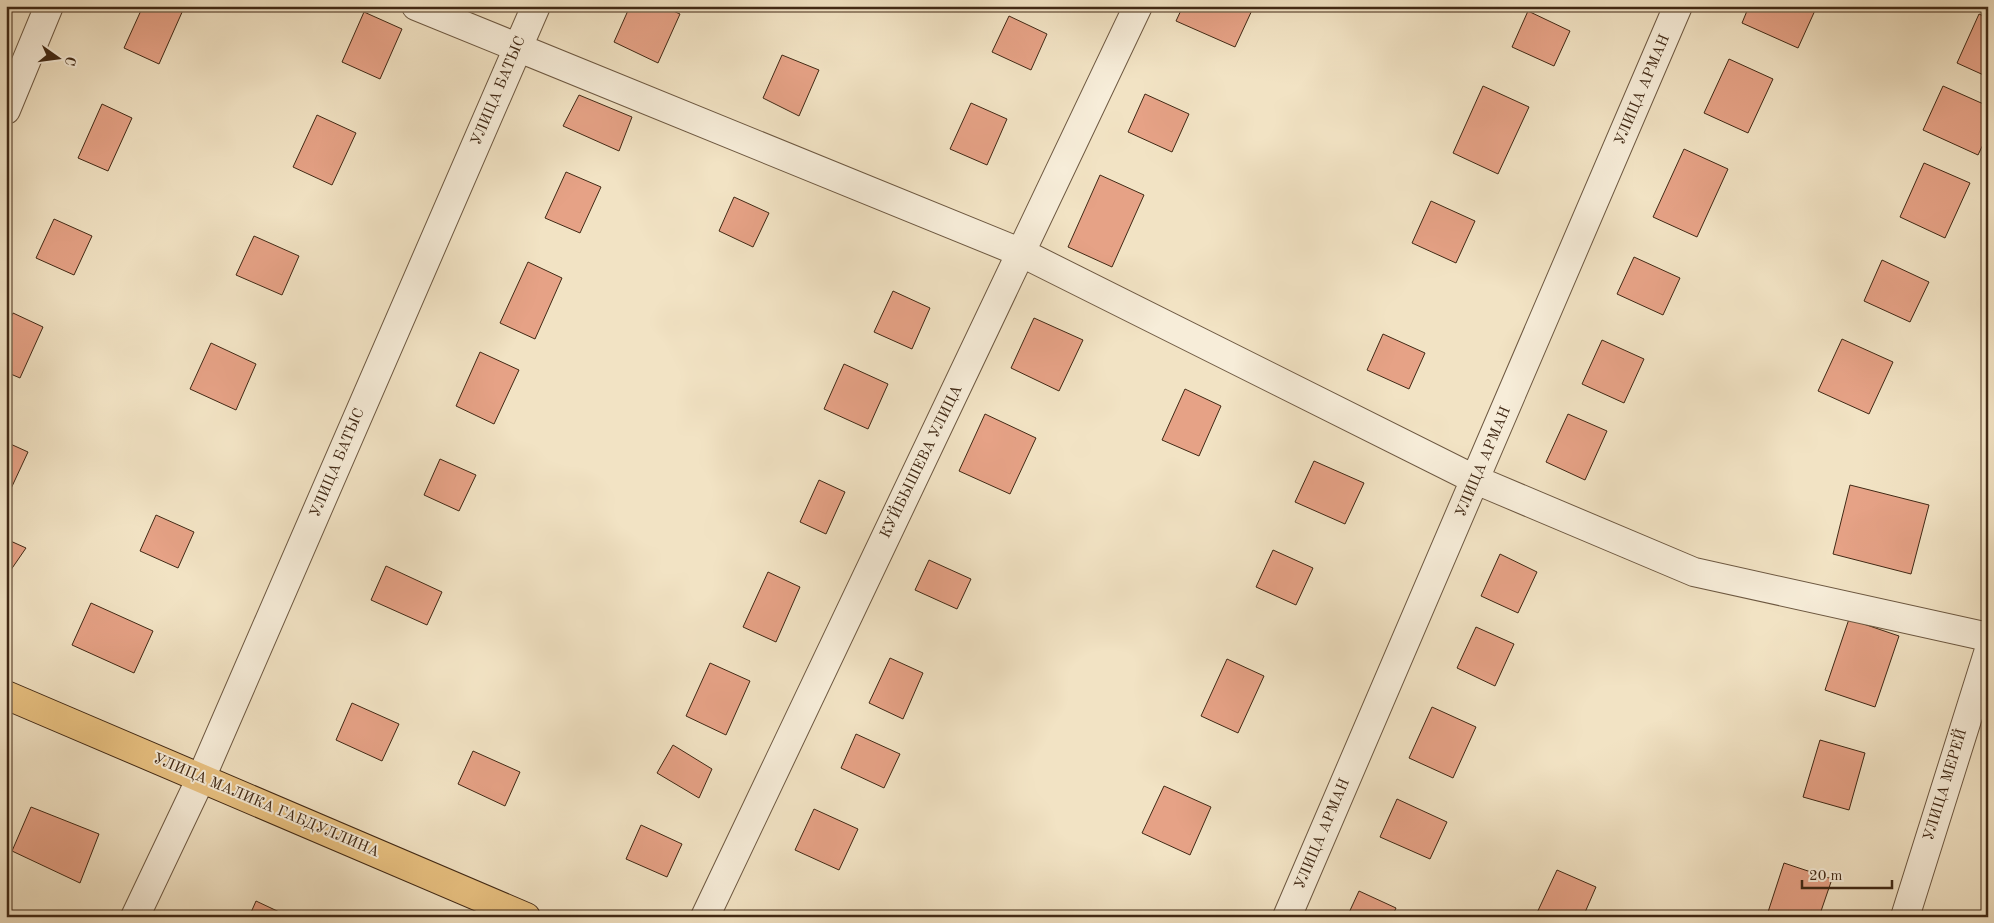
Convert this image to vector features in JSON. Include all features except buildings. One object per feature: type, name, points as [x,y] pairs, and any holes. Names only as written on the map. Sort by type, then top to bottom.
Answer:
[{"type":"main road","name":"УЛИЦА МАЛИКА ГАБДУЛЛИНА","points":[[6,695],[526,917]]},
{"type":"street","points":[[6,110],[48,6]]},
{"type":"street","points":[[416,6],[517,49],[1022,253],[1476,480],[1694,572],[1988,638]]},
{"type":"street","name":"УЛИЦА БАТЫС","points":[[135,917],[201,778],[536,6]]},
{"type":"street","name":"КУЙБЫШЕВА УЛИЦА","points":[[705,917],[1138,6]]},
{"type":"street","name":"УЛИЦА АРМАН","points":[[1286,917],[1476,480],[1678,6]]},
{"type":"street","name":"УЛИЦА МЕРЕЙ","points":[[1905,917],[1988,654]]}]
